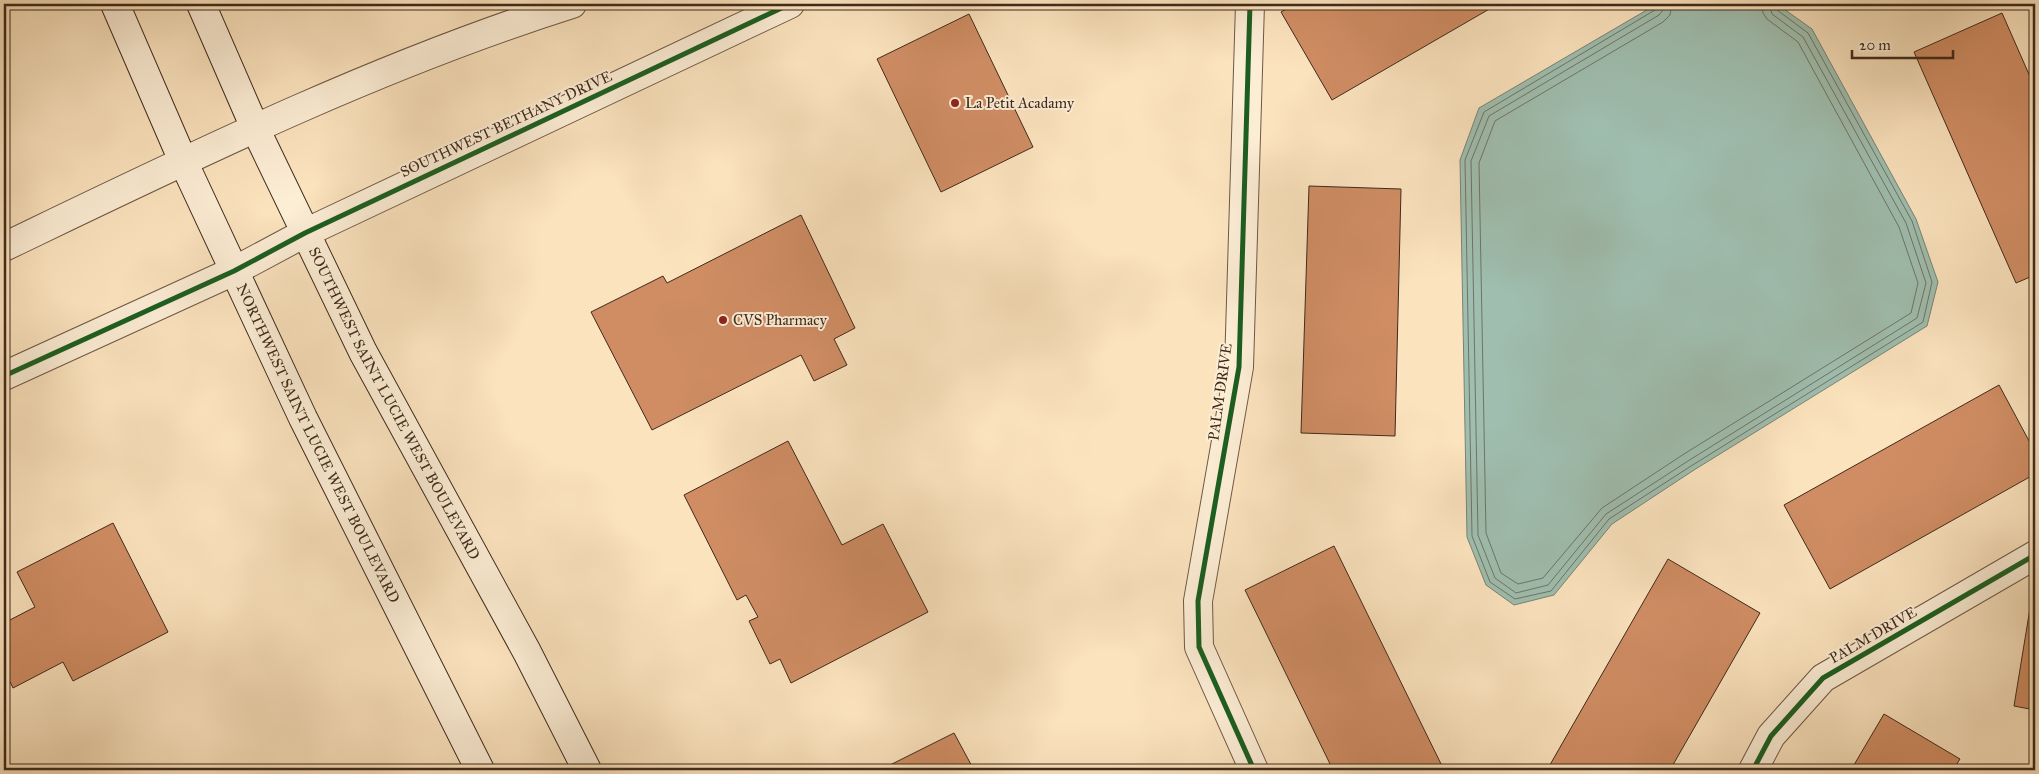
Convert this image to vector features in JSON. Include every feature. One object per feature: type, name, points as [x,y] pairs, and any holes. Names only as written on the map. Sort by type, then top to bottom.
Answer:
[{"type":"street","name":"NORTHWEST SAINT LUCIE WEST BOULEVARD","points":[[115,4],[183,161],[303,418],[480,770]]},
{"type":"street","name":"SOUTHWEST SAINT LUCIE WEST BOULEVARD","points":[[200,4],[255,128],[363,352],[527,652],[587,770]]},
{"type":"street","points":[[4,247],[255,128],[490,30],[572,4]]},
{"type":"street","name":"SOUTHWEST BETHANY DRIVE","points":[[4,376],[234,270],[305,233],[790,4]]},
{"type":"street","name":"PALM DRIVE","points":[[1250,4],[1239,367],[1198,601],[1199,647],[1254,770]]},
{"type":"street","name":"PALM DRIVE","points":[[1753,770],[1771,736],[1823,678],[2035,555]]},
{"type":"water","points":[[1657,4],[1777,4],[1812,29],[1916,219],[1938,282],[1927,326],[1694,470],[1612,524],[1554,595],[1514,605],[1486,585],[1467,537],[1460,160],[1479,108]]},
{"type":"building","points":[[1295,4],[1498,4],[1332,100],[1281,12]]},
{"type":"building","points":[[2002,13],[2035,88],[2035,275],[2016,283],[1914,52]]},
{"type":"building","name":"La Petit Acadamy","points":[[969,14],[1033,147],[941,192],[877,59]]},
{"type":"building","points":[[1309,186],[1401,189],[1395,436],[1301,433]]},
{"type":"building","name":"CVS Pharmacy","points":[[801,215],[855,328],[834,339],[847,365],[814,381],[801,355],[652,430],[591,312],[663,276],[667,283]]},
{"type":"building","points":[[1999,385],[2035,452],[2035,474],[1830,589],[1784,505]]},
{"type":"building","points":[[788,441],[842,545],[883,524],[928,612],[791,683],[780,659],[770,664],[749,621],[758,617],[746,595],[737,600],[684,495]]},
{"type":"building","points":[[113,523],[168,632],[73,681],[63,662],[13,688],[4,669],[4,623],[35,607],[17,572]]},
{"type":"building","points":[[1334,546],[1444,770],[1333,770],[1245,590]]},
{"type":"building","points":[[1668,559],[1760,613],[1670,770],[1547,770]]},
{"type":"building","points":[[2032,596],[2035,597],[2035,710],[2014,706]]},
{"type":"building","points":[[1884,714],[1960,759],[1953,770],[1851,770]]},
{"type":"building","points":[[954,733],[974,770],[880,770]]},
{"type":"cycle path","points":[[4,376],[234,271],[305,233],[790,4]]},
{"type":"cycle path","points":[[1250,4],[1239,367],[1198,601],[1199,647],[1254,770]]},
{"type":"cycle path","points":[[1753,770],[1771,736],[1823,678],[2035,555]]},
{"type":"place","name":"La Petit Acadamy","points":[[955,103]]},
{"type":"place","name":"CVS Pharmacy","points":[[723,320]]}]
